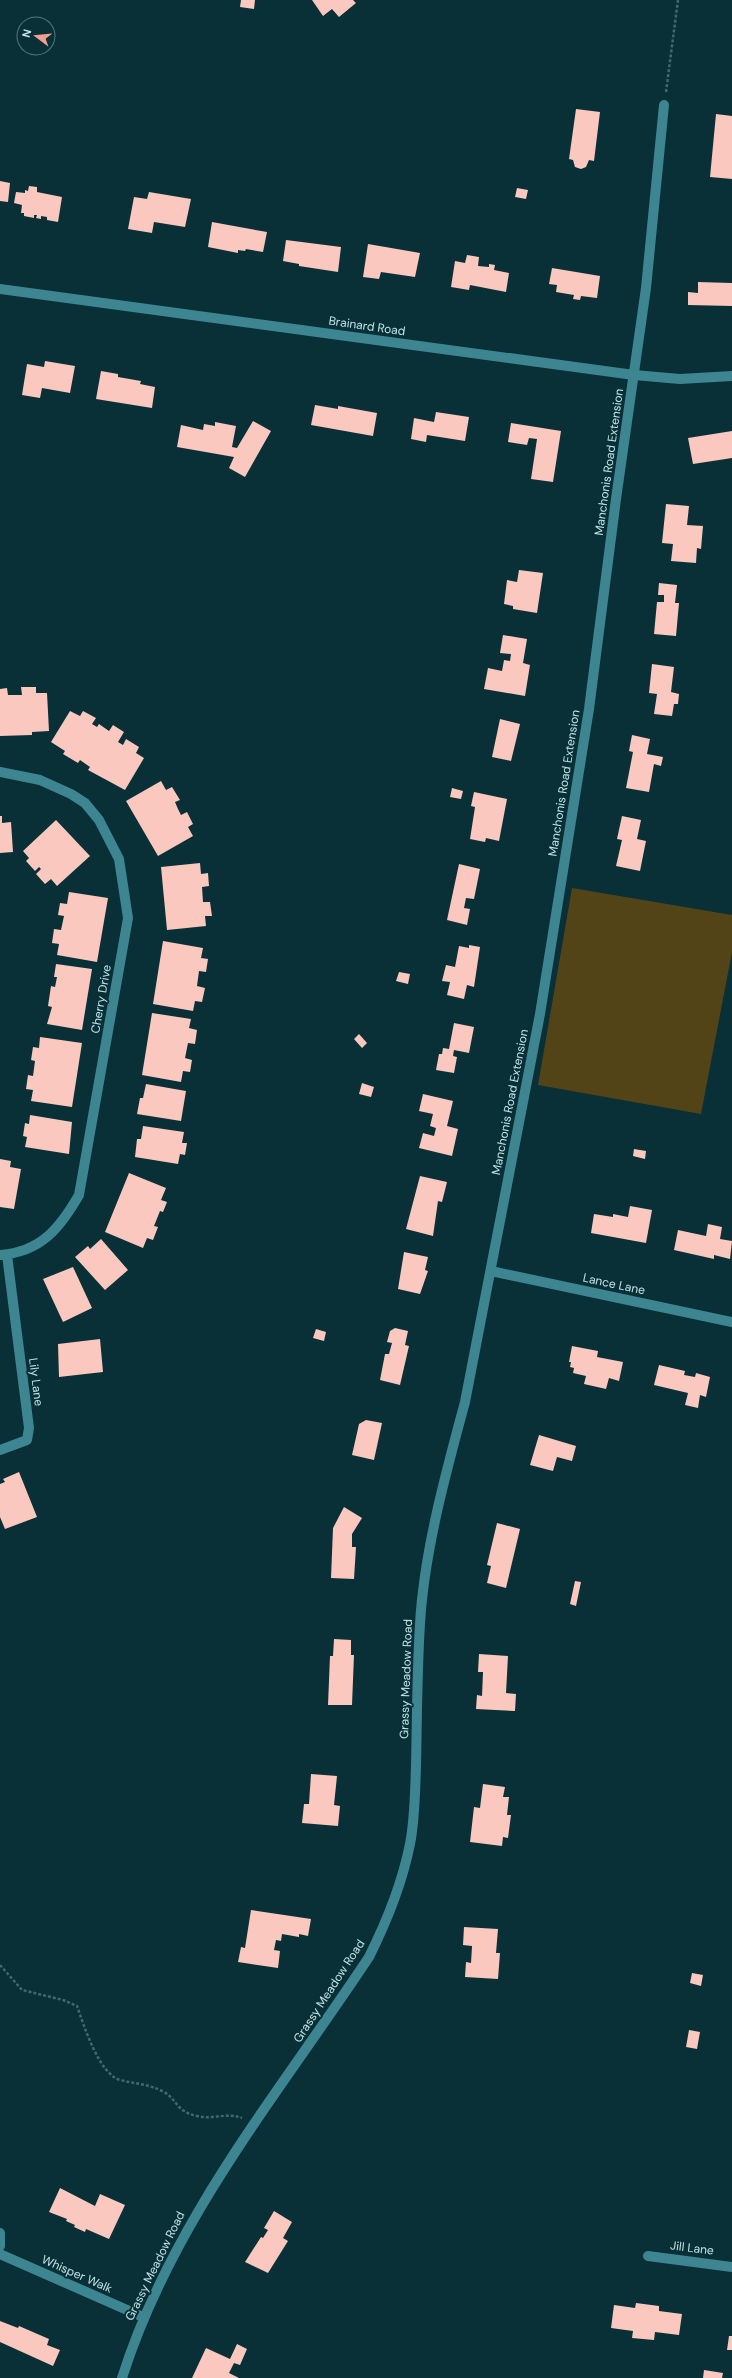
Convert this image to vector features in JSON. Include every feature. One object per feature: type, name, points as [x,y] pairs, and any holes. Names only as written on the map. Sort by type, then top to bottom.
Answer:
[{"type":"street","name":"Manchonis Road Extension","points":[[450,1459],[465,1402],[540,1014],[589,709],[646,288],[664,105]]},
{"type":"street","name":"Brainard Road","points":[[0,289],[634,375],[680,379],[732,376]]},
{"type":"street","name":"Cherry Drive","points":[[0,772],[40,780],[71,794],[86,803],[99,820],[119,859],[128,918],[79,1195],[67,1217],[40,1244],[4,1255]]},
{"type":"street","name":"Lily Lane","points":[[0,1450],[27,1440],[29,1428],[4,1255]]},
{"type":"street","name":"Lance Lane","points":[[491,1271],[732,1322]]},
{"type":"street","name":"Grassy Meadow Road","points":[[122,2378],[143,2317],[188,2226],[255,2123],[369,1957],[382,1931],[402,1878],[410,1842],[415,1789],[420,1623],[434,1532],[450,1459]]},
{"type":"street","points":[[0,2233],[0,2246]]},
{"type":"street","name":"Whisper Walk","points":[[0,2254],[143,2317]]},
{"type":"street","name":"Jill Lane","points":[[648,2256],[732,2267]]},
{"type":"path","points":[[664,105],[678,0]]},
{"type":"path","points":[[0,1965],[22,1990],[63,2000],[77,2006],[107,2073],[119,2080],[150,2085],[166,2093],[176,2106],[186,2113],[198,2117],[233,2115],[255,2123]]},
{"type":"shaded area","points":[[572,888],[732,915],[732,952],[701,1114],[538,1085]]},
{"type":"building","points":[[241,0],[255,0],[254,9],[240,7]]},
{"type":"building","points":[[312,0],[353,0],[356,3],[339,17],[332,9],[323,16]]},
{"type":"building","points":[[576,109],[600,112],[594,161],[589,160],[586,167],[581,169],[575,167],[573,160],[569,159]]},
{"type":"building","points":[[716,114],[732,116],[732,179],[710,177]]},
{"type":"building","points":[[0,181],[10,183],[8,202],[0,201]]},
{"type":"building","points":[[29,186],[37,187],[37,192],[62,197],[58,222],[47,220],[47,217],[41,216],[41,219],[36,218],[37,215],[34,215],[34,218],[24,216],[24,213],[21,213],[22,205],[14,203],[16,192],[25,193],[25,190],[28,191]]},
{"type":"building","points":[[517,188],[528,190],[526,199],[515,197]]},
{"type":"building","points":[[149,192],[191,199],[185,227],[154,222],[152,233],[128,229],[134,197],[147,199]]},
{"type":"building","points":[[212,222],[267,232],[263,252],[246,249],[245,251],[238,250],[238,253],[208,247]]},
{"type":"building","points":[[286,240],[341,247],[338,272],[299,266],[299,264],[283,261]]},
{"type":"building","points":[[368,244],[420,253],[415,277],[381,272],[379,279],[363,277]]},
{"type":"building","points":[[467,255],[479,257],[478,266],[489,267],[489,264],[495,265],[494,270],[509,273],[506,292],[470,285],[469,290],[451,287],[455,261],[465,263]]},
{"type":"building","points":[[552,268],[600,276],[597,298],[581,296],[580,300],[573,299],[574,295],[556,292],[557,285],[549,284]]},
{"type":"building","points":[[698,282],[732,283],[732,306],[688,305],[688,292],[698,293]]},
{"type":"building","points":[[45,361],[75,366],[70,393],[42,388],[40,398],[22,395],[27,364],[44,367]]},
{"type":"building","points":[[101,371],[118,374],[118,377],[141,381],[140,384],[155,387],[152,408],[96,399]]},
{"type":"building","points":[[315,405],[338,409],[338,406],[377,413],[373,436],[311,425]]},
{"type":"building","points":[[436,412],[469,417],[465,441],[427,435],[426,442],[411,439],[414,418],[434,422]]},
{"type":"building","points":[[253,421],[271,431],[245,477],[229,468],[234,457],[177,447],[181,425],[203,430],[204,424],[215,426],[215,422],[236,426],[232,447],[237,448]]},
{"type":"building","points":[[511,423],[561,431],[553,482],[531,479],[537,439],[529,438],[527,445],[508,442]]},
{"type":"building","points":[[732,431],[732,458],[693,464],[688,438]]},
{"type":"building","points":[[666,504],[689,506],[687,525],[703,526],[701,549],[697,548],[696,563],[671,561],[673,544],[662,543]]},
{"type":"building","points":[[519,570],[543,573],[537,613],[513,609],[513,606],[504,604],[507,580],[517,582]]},
{"type":"building","points":[[659,583],[677,585],[675,603],[679,603],[676,636],[654,634],[657,602],[664,602],[664,595],[658,595]]},
{"type":"building","points":[[503,635],[527,639],[523,663],[530,665],[525,696],[484,689],[488,668],[502,671],[504,660],[510,661],[511,654],[500,653]]},
{"type":"building","points":[[652,664],[674,667],[671,692],[679,694],[678,704],[674,704],[672,716],[654,714],[657,694],[649,693]]},
{"type":"building","points":[[21,687],[36,687],[36,693],[47,693],[49,731],[32,732],[32,735],[0,736],[0,689],[7,688],[8,695],[22,695]]},
{"type":"building","points":[[70,711],[80,716],[83,711],[96,718],[92,724],[97,727],[99,724],[109,731],[113,725],[124,732],[118,742],[123,745],[126,739],[139,747],[136,753],[144,758],[125,790],[88,770],[90,767],[80,760],[78,763],[63,754],[65,751],[51,742]]},
{"type":"building","points":[[500,719],[520,724],[511,761],[492,757]]},
{"type":"building","points":[[632,735],[650,739],[647,754],[663,757],[661,766],[654,764],[649,792],[626,788],[633,752],[629,751]]},
{"type":"building","points":[[161,781],[166,790],[172,787],[180,800],[175,802],[181,815],[187,812],[193,824],[188,827],[193,836],[158,856],[126,801]]},
{"type":"building","points":[[452,788],[463,791],[461,799],[450,797]]},
{"type":"building","points":[[474,792],[507,799],[499,841],[486,838],[485,842],[470,839],[475,807],[471,806]]},
{"type":"building","points":[[0,816],[2,816],[2,823],[11,822],[13,852],[0,853]]},
{"type":"building","points":[[622,816],[641,820],[637,839],[646,841],[640,871],[616,866],[622,840],[617,839]]},
{"type":"building","points":[[56,820],[90,856],[57,886],[51,879],[45,884],[36,874],[41,869],[39,867],[35,871],[26,861],[29,858],[23,851]]},
{"type":"building","points":[[200,863],[201,874],[208,873],[209,886],[202,887],[203,902],[210,902],[212,916],[205,916],[206,926],[167,930],[161,867]]},
{"type":"building","points":[[459,864],[480,869],[474,899],[466,898],[464,908],[470,909],[467,925],[447,920]]},
{"type":"building","points":[[69,892],[108,898],[97,962],[57,955],[59,944],[52,943],[54,929],[61,930],[64,916],[58,915],[60,903],[67,904]]},
{"type":"building","points":[[163,941],[203,948],[201,958],[208,959],[206,972],[199,971],[197,986],[205,988],[202,1002],[195,1001],[193,1011],[153,1004]]},
{"type":"building","points":[[469,945],[480,947],[474,987],[467,985],[464,999],[447,995],[450,982],[442,981],[446,965],[455,967],[459,946],[469,948]]},
{"type":"building","points":[[56,964],[92,969],[82,1030],[47,1024],[52,1007],[48,1006],[51,986],[55,987],[57,977],[54,977]]},
{"type":"building","points":[[399,972],[410,974],[408,984],[396,981]]},
{"type":"building","points":[[152,1013],[191,1019],[189,1028],[197,1030],[195,1044],[188,1043],[185,1058],[192,1060],[190,1072],[183,1071],[181,1082],[142,1075]]},
{"type":"building","points":[[454,1023],[474,1027],[469,1053],[454,1050],[453,1056],[457,1057],[454,1073],[436,1070],[439,1054],[442,1054],[443,1048],[449,1049]]},
{"type":"building","points":[[359,1034],[367,1043],[362,1048],[354,1039]]},
{"type":"building","points":[[40,1037],[82,1043],[72,1107],[31,1101],[33,1090],[26,1089],[28,1075],[33,1076],[35,1061],[31,1060],[33,1047],[39,1048]]},
{"type":"building","points":[[362,1083],[374,1087],[371,1097],[359,1094]]},
{"type":"building","points":[[146,1084],[186,1091],[181,1121],[137,1114],[140,1098],[143,1098]]},
{"type":"building","points":[[423,1094],[453,1101],[447,1126],[458,1129],[452,1156],[419,1148],[423,1133],[434,1136],[436,1128],[430,1126],[433,1114],[419,1111]]},
{"type":"building","points":[[30,1115],[72,1122],[69,1154],[25,1147],[27,1137],[23,1136],[25,1123],[29,1124]]},
{"type":"building","points":[[143,1126],[184,1132],[182,1143],[187,1143],[185,1155],[180,1154],[178,1164],[135,1157],[137,1139],[141,1139]]},
{"type":"building","points":[[634,1149],[646,1151],[645,1159],[633,1156]]},
{"type":"building","points":[[0,1159],[11,1161],[10,1167],[21,1169],[14,1209],[0,1207]]},
{"type":"building","points":[[129,1173],[166,1188],[161,1200],[167,1202],[163,1212],[160,1211],[154,1226],[158,1227],[153,1240],[147,1238],[143,1248],[105,1232]]},
{"type":"building","points":[[420,1176],[447,1182],[442,1202],[438,1201],[433,1236],[406,1229]]},
{"type":"building","points":[[630,1206],[652,1210],[646,1243],[591,1233],[594,1214],[613,1217],[613,1214],[628,1217]]},
{"type":"building","points":[[708,1224],[722,1227],[720,1239],[732,1241],[730,1259],[714,1255],[714,1259],[674,1250],[678,1230],[706,1236]]},
{"type":"building","points":[[101,1239],[128,1270],[105,1290],[75,1257],[88,1246],[90,1249]]},
{"type":"building","points":[[404,1252],[428,1257],[425,1270],[428,1271],[420,1294],[398,1289]]},
{"type":"building","points":[[73,1267],[92,1308],[63,1322],[43,1279]]},
{"type":"building","points":[[395,1328],[408,1331],[405,1345],[409,1346],[400,1385],[380,1380],[385,1354],[389,1354],[392,1343],[387,1342],[390,1331]]},
{"type":"building","points":[[316,1329],[326,1332],[324,1341],[313,1338]]},
{"type":"building","points":[[100,1339],[103,1372],[59,1377],[58,1344]]},
{"type":"building","points":[[572,1346],[598,1351],[597,1357],[623,1362],[619,1381],[609,1378],[606,1389],[584,1384],[586,1376],[573,1373],[574,1368],[570,1367],[571,1362],[569,1362]]},
{"type":"building","points":[[659,1365],[685,1371],[684,1375],[695,1377],[696,1373],[710,1377],[706,1397],[700,1395],[698,1408],[685,1405],[688,1393],[654,1385]]},
{"type":"building","points":[[366,1420],[382,1423],[374,1460],[352,1455],[359,1424]]},
{"type":"building","points":[[539,1435],[576,1446],[572,1461],[557,1457],[553,1471],[530,1465]]},
{"type":"building","points":[[19,1472],[37,1517],[5,1529],[0,1517],[0,1484],[5,1482],[3,1479]]},
{"type":"building","points":[[344,1507],[362,1518],[352,1534],[352,1547],[356,1547],[354,1579],[331,1578],[333,1528]]},
{"type":"building","points":[[497,1523],[520,1529],[506,1588],[487,1583],[491,1566],[487,1565]]},
{"type":"building","points":[[575,1581],[581,1582],[576,1606],[570,1604]]},
{"type":"building","points":[[334,1639],[351,1640],[351,1655],[354,1655],[352,1705],[328,1705],[330,1656],[333,1656]]},
{"type":"building","points":[[479,1654],[508,1656],[506,1693],[516,1694],[515,1711],[476,1709],[477,1695],[482,1696],[483,1672],[478,1672]]},
{"type":"building","points":[[311,1774],[337,1776],[334,1805],[340,1806],[338,1826],[302,1823],[304,1804],[309,1804]]},
{"type":"building","points":[[483,1784],[505,1787],[503,1797],[509,1797],[507,1815],[511,1815],[508,1838],[503,1837],[502,1846],[470,1842],[474,1807],[480,1808]]},
{"type":"building","points":[[251,1910],[311,1919],[308,1936],[299,1934],[299,1937],[282,1934],[281,1941],[276,1940],[274,1950],[280,1951],[278,1968],[238,1962],[241,1947],[245,1948]]},
{"type":"building","points":[[464,1927],[498,1929],[496,1953],[500,1953],[498,1979],[465,1977],[466,1962],[471,1963],[472,1946],[463,1945]]},
{"type":"building","points":[[692,1973],[703,1975],[701,1986],[690,1983]]},
{"type":"building","points":[[689,2030],[700,2032],[697,2049],[686,2047]]},
{"type":"building","points":[[60,2188],[95,2206],[100,2194],[125,2205],[109,2239],[86,2229],[85,2232],[74,2227],[75,2225],[66,2221],[67,2219],[49,2212]]},
{"type":"building","points":[[274,2211],[292,2222],[283,2238],[288,2241],[268,2273],[245,2262],[261,2237],[263,2238],[268,2230],[264,2228]]},
{"type":"building","points":[[636,2303],[659,2306],[659,2311],[682,2314],[679,2335],[655,2332],[654,2340],[632,2338],[633,2331],[611,2328],[614,2305],[635,2308]]},
{"type":"building","points":[[0,2321],[18,2328],[19,2326],[49,2339],[47,2345],[60,2350],[53,2366],[0,2342]]},
{"type":"building","points":[[729,2336],[732,2336],[732,2350],[727,2350]]},
{"type":"building","points":[[237,2344],[247,2349],[240,2365],[234,2363],[229,2373],[239,2378],[192,2378],[206,2348],[230,2359]]},
{"type":"building","points":[[704,2370],[723,2373],[722,2378],[703,2378]]}]
